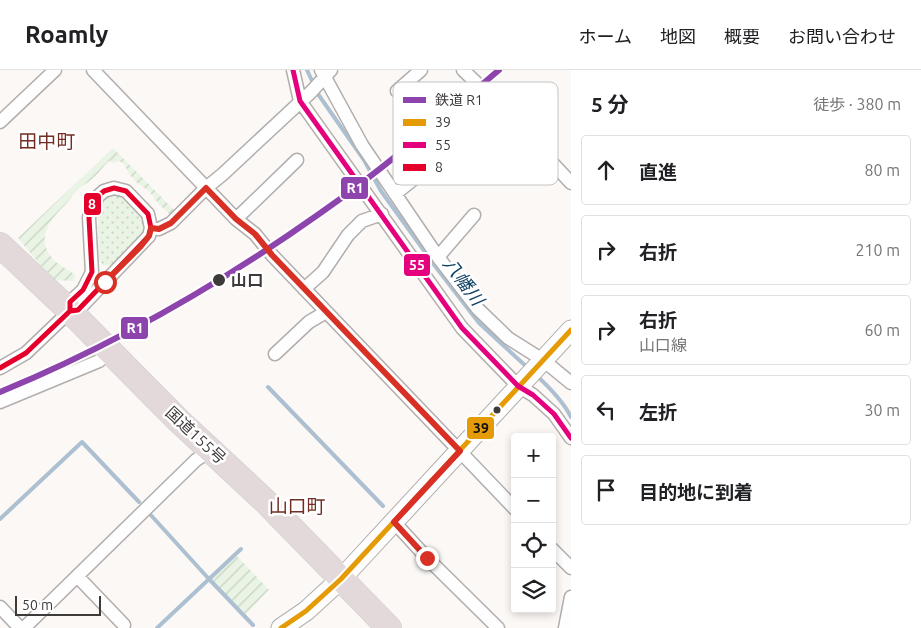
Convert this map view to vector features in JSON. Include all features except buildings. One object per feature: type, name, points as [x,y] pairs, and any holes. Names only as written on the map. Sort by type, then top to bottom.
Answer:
[{"type":"highway","name":"国道155号","points":[[0,245],[70,310],[178,421],[265,500],[389,628]]},
{"type":"street","points":[[0,122],[56,70]]},
{"type":"street","points":[[93,70],[236,219],[255,234],[304,289],[511,505]]},
{"type":"street","points":[[293,70],[300,101],[462,328],[554,414],[571,438]]},
{"type":"street","points":[[407,82],[421,70]]},
{"type":"street","points":[[462,70],[475,82]]},
{"type":"street","points":[[151,228],[159,229],[171,223],[310,92],[324,75],[362,145],[438,257],[478,309],[508,338],[571,383]]},
{"type":"street","points":[[236,219],[297,160]]},
{"type":"street","points":[[558,170],[571,184]]},
{"type":"street","points":[[395,194],[406,185]]},
{"type":"street","points":[[0,368],[26,353],[70,310],[78,310],[149,236],[151,228],[148,214],[126,192],[114,188],[104,191],[90,207],[92,272],[83,290],[70,302],[70,310]]},
{"type":"street","points":[[304,289],[322,272],[348,235],[362,221],[382,214]]},
{"type":"street","points":[[438,257],[474,214]]},
{"type":"street","points":[[275,354],[309,322],[326,312]]},
{"type":"street","points":[[281,628],[306,611],[341,579],[571,330]]},
{"type":"street","points":[[0,402],[99,361],[110,351]]},
{"type":"street","points":[[0,607],[22,628],[196,460],[211,450]]},
{"type":"street","points":[[394,522],[498,628]]},
{"type":"street","points":[[556,553],[571,568]]},
{"type":"street","points":[[77,576],[124,625]]},
{"type":"street","points":[[565,628],[571,597]]},
{"type":"green space","points":[[113,148],[175,211],[170,215],[150,192],[136,182],[124,164],[119,161],[114,163],[109,161],[90,181],[76,191],[51,221],[45,233],[46,247],[49,254],[55,261],[76,276],[72,281],[53,280],[18,238]]},
{"type":"green space","points":[[115,193],[122,195],[143,217],[146,230],[112,265],[104,266],[99,260],[98,206],[104,197]]},
{"type":"green space","points":[[235,554],[269,590],[244,616],[208,578]]},
{"type":"waterway","name":"八幡川","points":[[307,70],[318,94],[364,160],[381,191],[435,266],[479,323],[529,369]]},
{"type":"waterway","name":"八幡川","points":[[536,375],[551,389],[571,417]]},
{"type":"waterway","points":[[268,387],[383,506]]},
{"type":"waterway","points":[[0,519],[82,442],[139,502]]},
{"type":"waterway","points":[[149,513],[253,625]]},
{"type":"waterway","points":[[157,628],[241,549]]},
{"type":"rail line","name":"R1","points":[[485,82],[499,70]]},
{"type":"rail line","name":"R1","points":[[0,392],[83,355],[204,289],[319,214],[393,158]]},
{"type":"transit line","name":"55","points":[[293,70],[300,101],[462,328],[518,386],[533,395],[554,414],[571,438]]},
{"type":"transit line","name":"8","points":[[0,368],[26,353],[70,311],[70,302],[83,290],[92,272],[89,218],[91,207],[96,198],[104,191],[114,188],[126,191],[148,214],[151,228],[149,236],[78,310],[70,311]]},
{"type":"transit line","name":"39","points":[[281,628],[306,611],[341,579],[571,330]]},
{"type":"place","name":"山口","points":[[219,280]]},
{"type":"district","name":"田中町","points":[[47,141]]},
{"type":"district","name":"山口町","points":[[297,506]]},
{"type":"route","points":[[105,282],[141,246],[149,236],[151,228],[159,229],[171,223],[206,188],[236,219],[255,234],[272,255],[460,451],[394,522],[427,558]]}]
